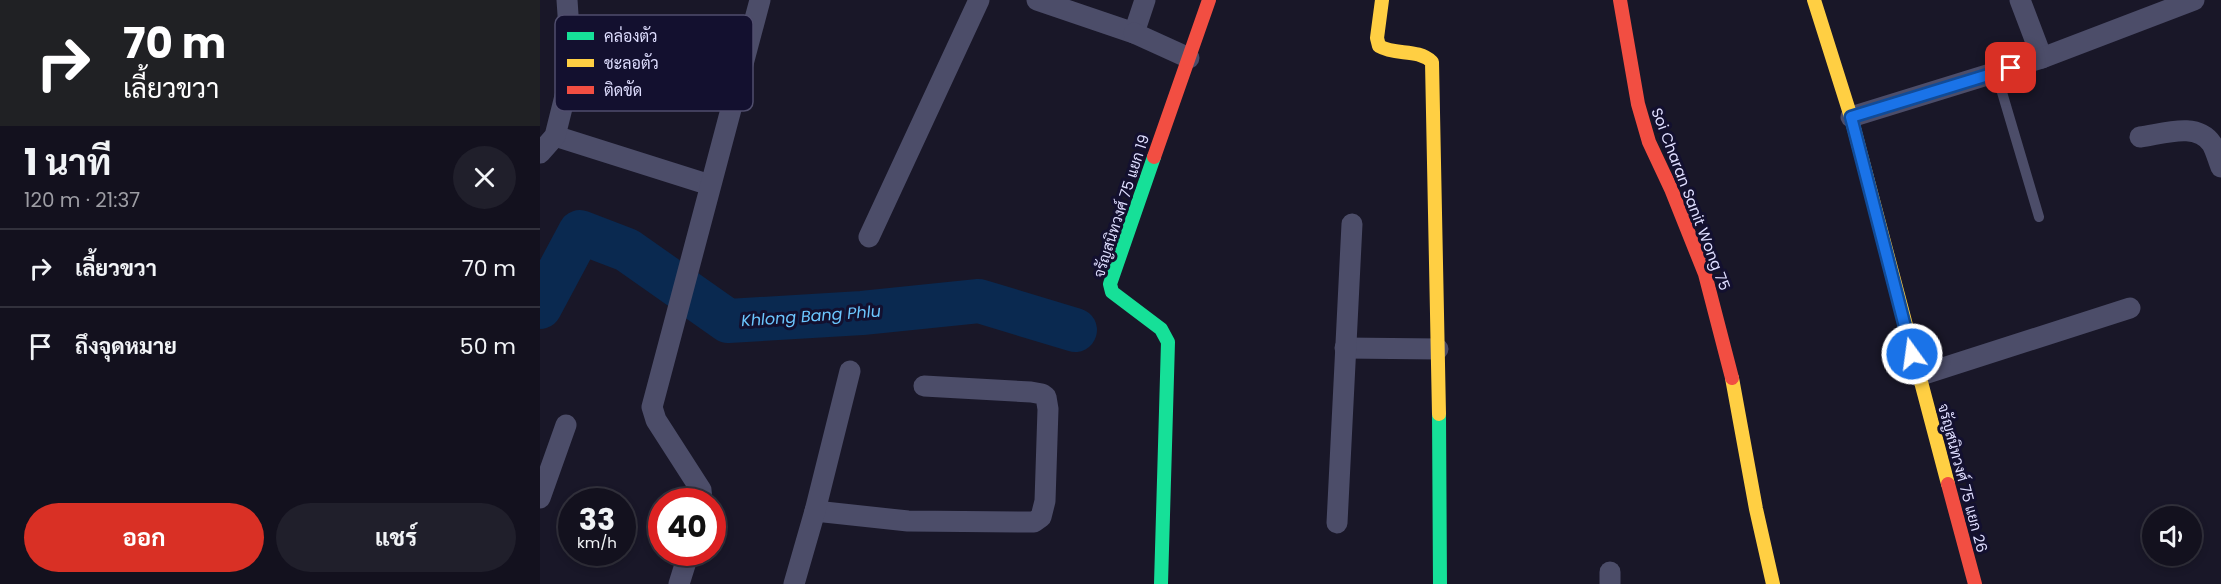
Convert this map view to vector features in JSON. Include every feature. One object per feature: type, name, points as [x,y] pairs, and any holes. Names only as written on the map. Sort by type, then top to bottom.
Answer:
[{"type":"street","points":[[567,0],[568,15]]},
{"type":"street","points":[[753,26],[760,0]]},
{"type":"street","points":[[869,237],[979,0]]},
{"type":"street","points":[[1037,0],[1134,33],[1189,58]]},
{"type":"street","points":[[1134,33],[1145,0]]},
{"type":"street","name":"จรัญสนิทวงศ์ 75 แยก 19","points":[[1161,584],[1168,342],[1161,329],[1112,292],[1110,284],[1209,0]]},
{"type":"street","points":[[1382,0],[1377,38],[1379,46],[1387,51],[1424,55],[1432,62],[1440,584]]},
{"type":"street","name":"Soi Charan Sanit Wong 75","points":[[1620,0],[1638,104],[1649,141],[1671,189],[1708,286],[1735,389],[1756,509],[1773,584]]},
{"type":"street","name":"จรัญสนิทวงศ์ 75 แยก 26","points":[[1814,0],[1851,117],[1975,584]]},
{"type":"street","points":[[2020,0],[2042,58]]},
{"type":"street","points":[[1851,117],[2042,58],[2194,0]]},
{"type":"street","points":[[540,153],[555,136],[561,111]]},
{"type":"street","points":[[700,488],[656,420],[652,407],[730,111]]},
{"type":"street","points":[[2140,137],[2191,130],[2201,133],[2213,146],[2221,167]]},
{"type":"street","points":[[555,136],[710,184]]},
{"type":"street","points":[[1337,523],[1352,225]]},
{"type":"street","points":[[1918,376],[2130,308]]},
{"type":"street","points":[[1345,348],[1438,349]]},
{"type":"street","points":[[794,584],[849,371]]},
{"type":"street","points":[[814,511],[908,521],[1034,522],[1041,517],[1045,501],[1048,409],[1046,398],[1042,394],[1031,392],[924,386]]},
{"type":"street","points":[[540,498],[566,425]]},
{"type":"street","points":[[679,584],[685,566]]},
{"type":"lane","points":[[1996,72],[2039,217]]},
{"type":"waterway","name":"Khlong Bang Phlu","points":[[540,307],[580,232],[627,250],[728,321],[862,313],[979,301],[1075,330]]},
{"type":"traffic: fast","points":[[1154,157],[1110,284],[1112,292],[1161,329],[1168,342],[1161,584]]},
{"type":"traffic: fast","points":[[1439,414],[1440,584]]},
{"type":"traffic: slow","points":[[1382,0],[1377,38],[1379,46],[1392,51],[1420,55],[1432,62],[1439,414]]},
{"type":"traffic: slow","points":[[1814,0],[1851,117],[1948,484]]},
{"type":"traffic: slow","points":[[1732,378],[1756,509],[1773,584]]},
{"type":"traffic: jam","points":[[1154,157],[1209,0]]},
{"type":"traffic: jam","points":[[1620,0],[1638,104],[1649,142],[1671,189],[1705,274],[1732,378]]},
{"type":"traffic: jam","points":[[1948,484],[1975,584]]},
{"type":"route","points":[[1912,354],[1851,117],[2011,68]]}]
